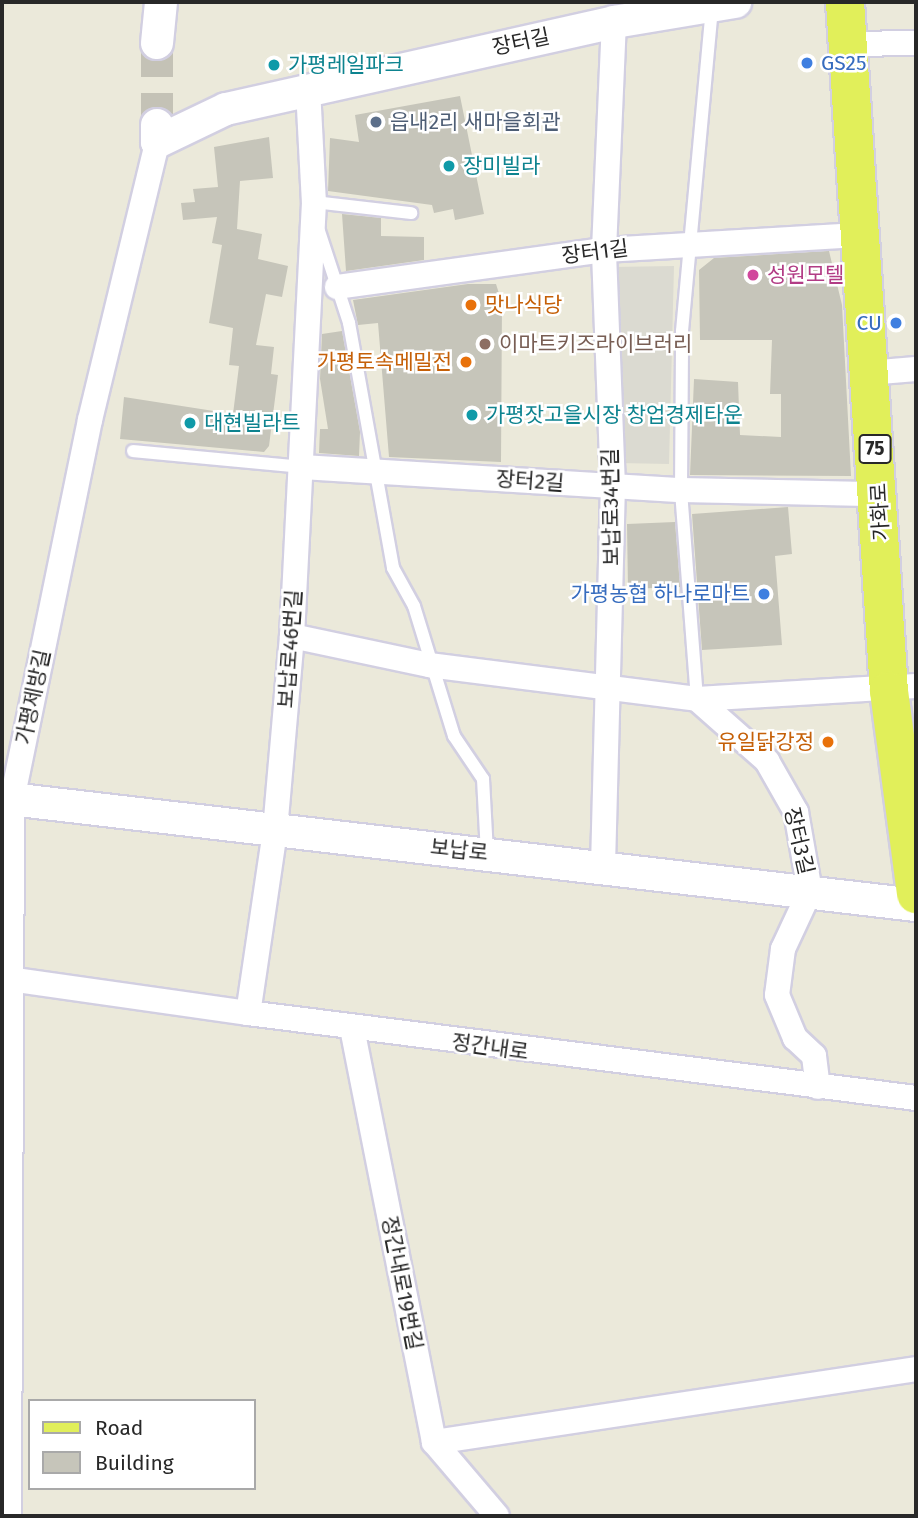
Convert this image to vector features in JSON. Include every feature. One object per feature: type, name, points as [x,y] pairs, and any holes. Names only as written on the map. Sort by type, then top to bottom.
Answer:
[{"type":"main road","name":"가화로","points":[[845,2],[855,235],[879,494],[903,689],[916,894]]},
{"type":"street","points":[[158,43],[161,2]]},
{"type":"street","name":"장터길","points":[[308,89],[614,22],[724,4]]},
{"type":"street","name":"보납로34번길","points":[[603,866],[612,689],[613,487],[604,250],[614,22]]},
{"type":"street","points":[[847,44],[916,43]]},
{"type":"street","name":"가평제방길","points":[[9,1516],[7,799],[90,420],[157,134],[226,109],[308,89]]},
{"type":"street","name":"보납로46번길","points":[[275,831],[292,636],[314,207],[308,89]]},
{"type":"street","name":"장터1길","points":[[337,287],[604,250],[855,235]]},
{"type":"street","points":[[868,373],[916,369]]},
{"type":"street","name":"장터2길","points":[[302,467],[613,487],[879,494]]},
{"type":"street","points":[[292,636],[429,666],[697,699],[903,689]]},
{"type":"street","name":"장터3길","points":[[697,699],[778,777],[796,812],[810,891],[783,949],[777,995],[795,1038],[814,1056],[818,1087]]},
{"type":"street","name":"보납로","points":[[7,799],[275,831],[487,852],[916,905]]},
{"type":"street","points":[[248,1013],[275,831]]},
{"type":"street","name":"정간내로","points":[[9,979],[352,1028],[916,1098]]},
{"type":"street","name":"정간내로19번길","points":[[352,1028],[434,1442],[497,1516]]},
{"type":"street","points":[[434,1442],[916,1369]]},
{"type":"lane","points":[[697,699],[681,490],[688,243],[724,4]]},
{"type":"lane","points":[[411,213],[314,207],[337,287],[378,471],[393,568],[414,606],[429,666],[454,736],[483,779],[487,852]]},
{"type":"lane","points":[[133,451],[302,467]]},
{"type":"shaded area","points":[[674,266],[669,464],[619,463],[612,267]]},
{"type":"building","points":[[460,96],[484,214],[455,220],[453,209],[434,213],[432,205],[328,191],[330,138],[359,142],[355,115]]},
{"type":"building","points":[[269,137],[273,178],[240,181],[237,229],[262,234],[258,259],[288,266],[282,297],[266,294],[256,345],[274,347],[271,374],[278,375],[269,446],[264,452],[120,439],[124,397],[233,414],[239,366],[229,365],[233,328],[209,323],[222,245],[212,243],[217,217],[183,220],[181,203],[195,202],[193,189],[218,187],[214,147]]},
{"type":"building","points":[[342,214],[381,218],[381,236],[424,237],[424,260],[346,271]]},
{"type":"building","points":[[829,251],[842,305],[851,476],[690,475],[694,379],[738,382],[740,435],[781,437],[781,394],[770,394],[772,340],[700,340],[699,270],[714,258]]},
{"type":"building","points":[[468,284],[496,284],[502,303],[501,462],[389,457],[378,323],[358,325],[353,300]]},
{"type":"building","points":[[342,331],[360,432],[359,456],[319,453],[320,429],[328,429],[320,379],[322,334]]},
{"type":"building","points":[[788,507],[792,554],[775,556],[782,645],[702,650],[692,514]]},
{"type":"building","points":[[675,522],[680,587],[628,589],[627,524]]},
{"type":"tunnel","points":[[157,43],[157,125]]},
{"type":"place","name":"GS25","points":[[807,63]]},
{"type":"place","name":"가평레일파크","points":[[274,65]]},
{"type":"place","name":"읍내2리 새마을회관","points":[[376,122]]},
{"type":"place","name":"장미빌라","points":[[449,166]]},
{"type":"place","name":"성원모텔","points":[[753,275]]},
{"type":"place","name":"맛나식당","points":[[471,305]]},
{"type":"place","name":"CU","points":[[896,323]]},
{"type":"place","name":"이마트키즈라이브러리","points":[[485,344]]},
{"type":"place","name":"가평토속메밀전","points":[[466,362]]},
{"type":"place","name":"가평잣고을시장 창업경제타운","points":[[472,415]]},
{"type":"place","name":"대현빌라트","points":[[190,423]]},
{"type":"place","name":"가평농협 하나로마트","points":[[764,594]]},
{"type":"place","name":"유일닭강정","points":[[828,742]]}]
